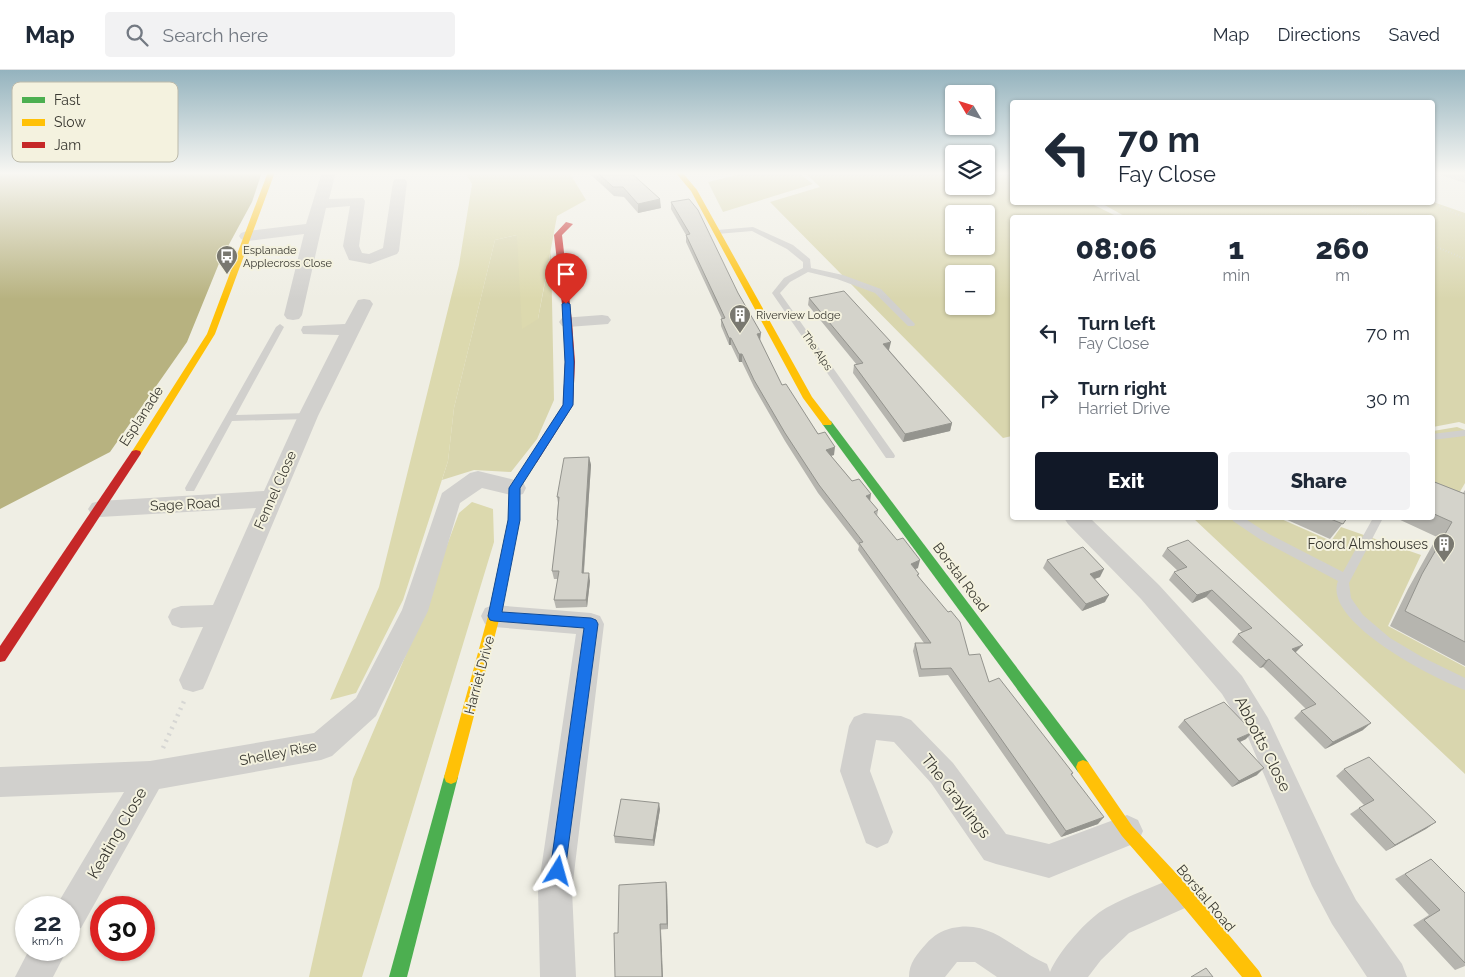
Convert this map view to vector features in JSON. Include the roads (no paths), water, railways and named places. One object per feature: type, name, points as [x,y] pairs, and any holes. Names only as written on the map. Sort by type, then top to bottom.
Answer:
[{"type":"street","name":"Esplanade","points":[[0,657],[38,597],[100,508],[211,334],[255,214]]},
{"type":"street","points":[[294,316],[317,214]]},
{"type":"street","points":[[356,214],[351,246],[355,257],[370,259],[390,251],[395,214]]},
{"type":"street","name":"Borstal Road","points":[[707,214],[808,398],[1065,740],[1127,831],[1182,892],[1253,977]]},
{"type":"street","points":[[515,488],[568,405],[570,362],[568,322],[558,235],[569,224]]},
{"type":"street","points":[[247,236],[313,228]]},
{"type":"street","name":"Fennel Close","points":[[193,680],[308,416],[364,304]]},
{"type":"street","points":[[568,322],[602,320]]},
{"type":"street","points":[[310,330],[352,329]]},
{"type":"street","name":"Shelley Rise","points":[[0,782],[150,776],[321,746],[366,707],[415,611],[450,499],[478,479],[515,488]]},
{"type":"street","name":"Harriet Drive","points":[[398,977],[494,616],[514,520],[515,488]]},
{"type":"street","name":"Sage Road","points":[[100,508],[271,499]]},
{"type":"street","name":"Abbotts Close","points":[[1078,520],[1150,592],[1232,685],[1265,742],[1344,912],[1389,977]]},
{"type":"street","points":[[181,617],[221,614]]},
{"type":"street","points":[[494,616],[591,624],[555,890],[558,977]]},
{"type":"street","name":"The Graylings","points":[[877,832],[855,771],[864,726],[901,729],[942,773],[996,848],[1049,861],[1127,831]]},
{"type":"street","name":"Keating Close","points":[[80,897],[150,776]]},
{"type":"street","points":[[1066,977],[1088,947],[1117,921],[1182,892]]},
{"type":"street","points":[[927,977],[927,970],[947,947],[971,943],[999,955],[1027,976],[1034,977]]},
{"type":"street","points":[[33,977],[42,961]]},
{"type":"lane","points":[[717,232],[753,228],[790,247],[807,261],[807,269],[840,277],[878,291],[911,324]]},
{"type":"lane","name":"The Alps","points":[[807,269],[787,280],[776,293],[890,456]]},
{"type":"lane","points":[[190,488],[280,327]]},
{"type":"lane","points":[[229,418],[308,416]]},
{"type":"lane","points":[[1435,437],[1465,433]]},
{"type":"lane","points":[[1240,520],[1265,537],[1345,579]]},
{"type":"lane","points":[[1377,520],[1345,579],[1342,586],[1344,595],[1366,628],[1395,647],[1465,684]]},
{"type":"place","name":"Esplanade Applecross Close","points":[[227,275]]},
{"type":"place","name":"Riverview Lodge","points":[[740,334]]},
{"type":"place","name":"Foord Almshouses","points":[[1444,563]]}]
